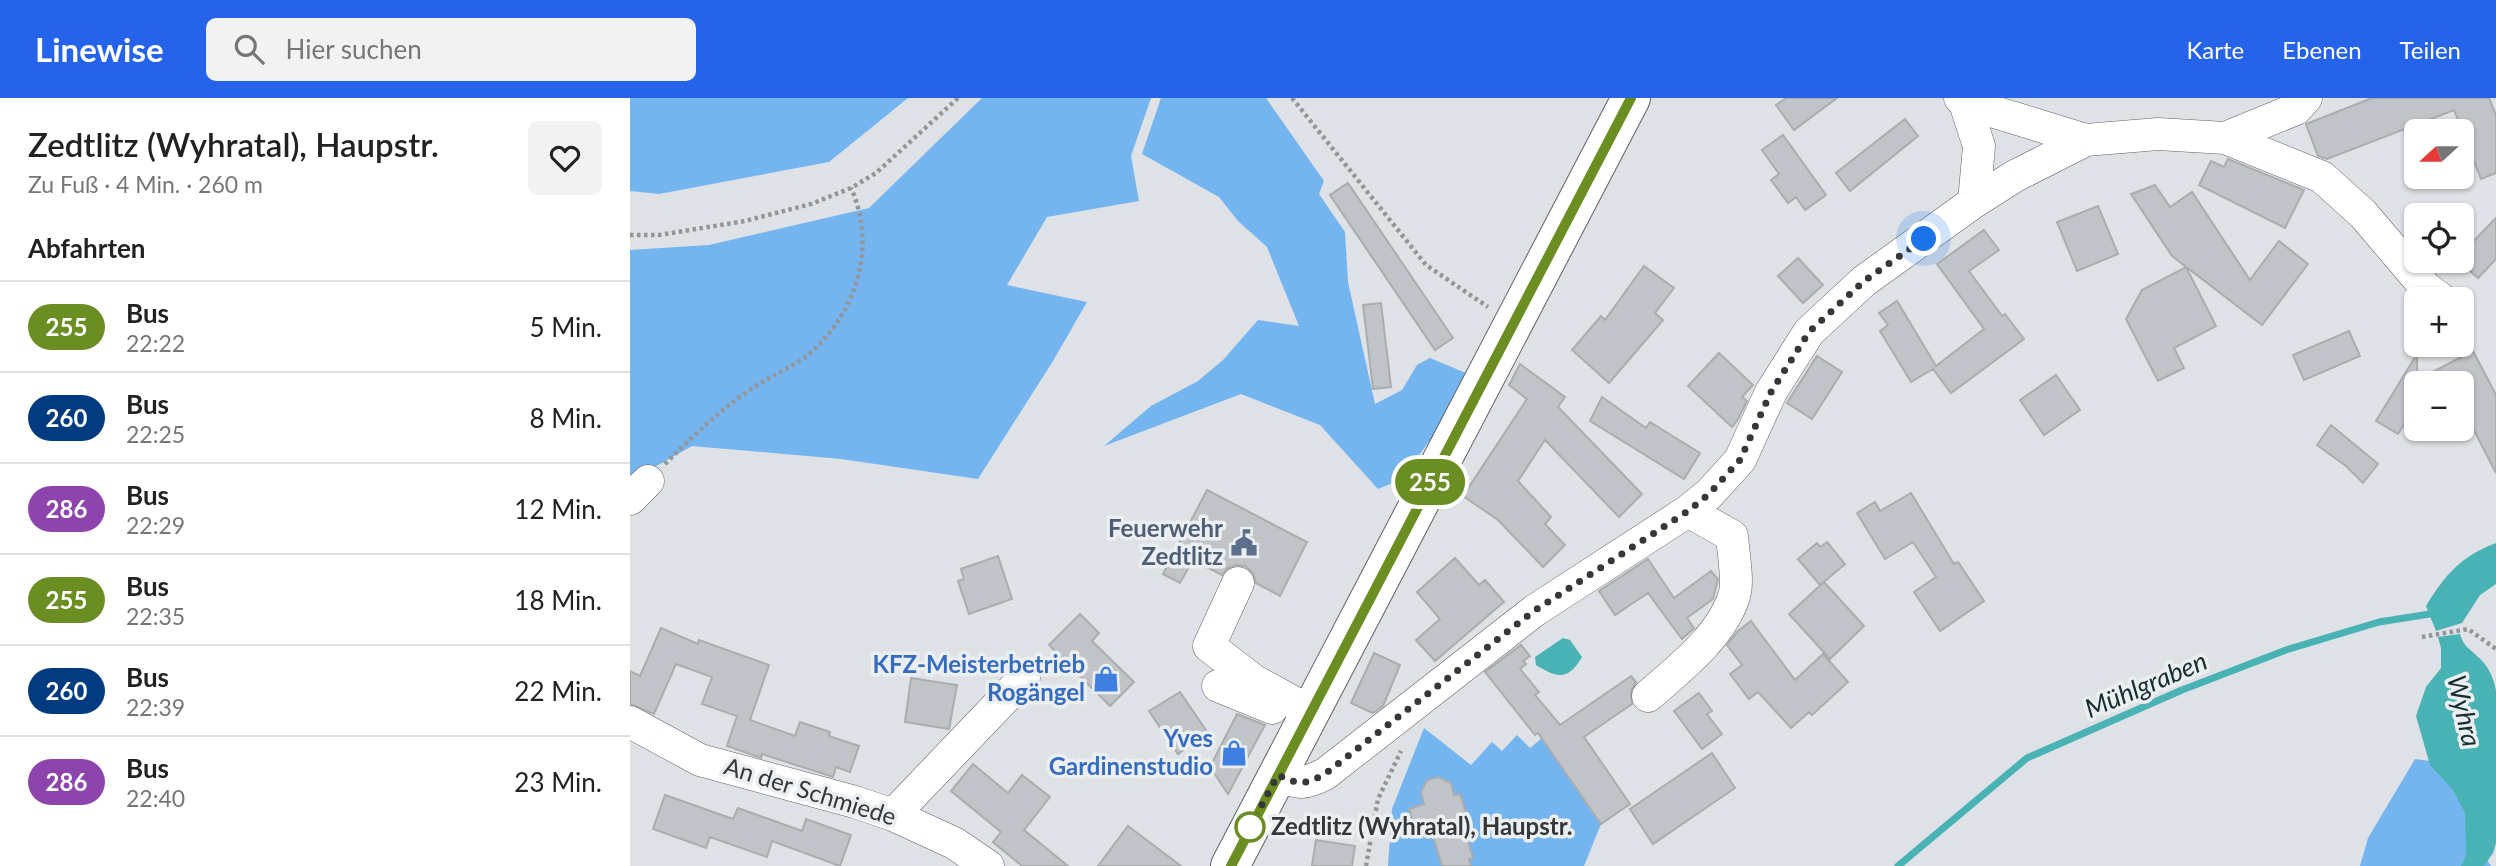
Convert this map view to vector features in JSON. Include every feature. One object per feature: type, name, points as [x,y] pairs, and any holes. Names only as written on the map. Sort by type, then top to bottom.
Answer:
[{"type":"main road","points":[[1230,866],[1630,98]]},
{"type":"street","points":[[2225,138],[2296,109],[2306,98]]},
{"type":"street","points":[[1962,101],[2086,140]]},
{"type":"street","points":[[1962,101],[1979,146],[1974,202]]},
{"type":"street","points":[[1278,775],[1296,783],[1309,782],[1325,774],[1534,611],[1688,511],[1709,494],[1740,460],[1771,392],[1809,332],[1864,281],[1974,202],[2015,176],[2086,140],[2158,134],[2225,138],[2322,177],[2363,214],[2425,287]]},
{"type":"street","points":[[1648,696],[1694,656],[1722,621],[1735,595],[1725,476]]},
{"type":"street","points":[[1688,511],[1732,536]]},
{"type":"street","points":[[1238,583],[1209,646],[1308,718]]},
{"type":"street","points":[[893,815],[1024,678]]},
{"type":"street","points":[[1218,686],[1308,718]]},
{"type":"street","name":"An der Schmiede","points":[[630,722],[700,760],[893,815],[954,843],[988,866]]},
{"type":"path","points":[[630,235],[659,235],[745,221],[811,204],[851,188],[876,173],[958,98]]},
{"type":"path","points":[[1292,98],[1426,265],[1512,324]]},
{"type":"path","points":[[639,490],[685,445],[753,387],[809,354],[839,323],[858,280],[864,233],[860,208],[851,188]]},
{"type":"path","points":[[2422,637],[2468,629],[2496,649]]},
{"type":"path","points":[[1366,866],[1378,799],[1388,774],[1405,745],[1405,732],[1395,719]]},
{"type":"shaded area","points":[[630,98],[908,98],[829,162],[659,194],[630,191]]},
{"type":"shaded area","points":[[982,98],[1151,98],[1131,156],[1139,201],[1047,217],[1007,285],[1087,302],[978,479],[841,459],[692,446],[630,481],[630,250],[709,245],[869,208]]},
{"type":"shaded area","points":[[1161,98],[1266,98],[1324,181],[1319,194],[1345,232],[1348,282],[1375,404],[1402,390],[1417,365],[1430,358],[1466,373],[1435,433],[1402,479],[1378,489],[1320,425],[1241,394],[1104,446],[1151,406],[1198,381],[1223,360],[1258,320],[1299,326],[1267,247],[1238,221],[1219,197],[1142,154]]},
{"type":"shaded area","points":[[1424,728],[1471,765],[1492,742],[1502,751],[1517,735],[1530,748],[1542,738],[1601,824],[1584,866],[1388,866],[1392,809]]},
{"type":"shaded area","points":[[2415,759],[2444,763],[2482,800],[2474,840],[2491,866],[2360,866],[2368,838]]},
{"type":"water","points":[[2496,543],[2496,584],[2480,595],[2462,623],[2436,631],[2426,606],[2433,595],[2463,560]]},
{"type":"water","name":"Wyhra","points":[[2460,634],[2465,644],[2487,668],[2496,691],[2496,843],[2484,866],[2461,866],[2466,856],[2465,813],[2453,790],[2430,765],[2416,716],[2426,687],[2441,668],[2438,637]]},
{"type":"water","points":[[1563,638],[1570,640],[1582,657],[1572,670],[1567,674],[1556,675],[1536,665],[1535,657]]},
{"type":"building","points":[[1786,98],[1837,98],[1794,130],[1776,105]]},
{"type":"building","points":[[2372,98],[2489,98],[2496,115],[2496,173],[2481,179],[2474,161],[2474,119],[2458,119],[2454,110],[2431,119],[2404,119],[2404,129],[2327,159],[2318,156],[2306,124]]},
{"type":"building","points":[[1905,119],[1918,136],[1850,191],[1836,173]]},
{"type":"building","points":[[1783,135],[1826,195],[1805,210],[1796,197],[1788,203],[1771,180],[1779,174],[1762,150]]},
{"type":"building","points":[[2228,159],[2304,190],[2285,228],[2199,185],[2211,161],[2224,167]]},
{"type":"building","points":[[1348,183],[1453,338],[1435,350],[1330,195]]},
{"type":"building","points":[[2155,185],[2170,207],[2192,192],[2250,280],[2279,241],[2308,264],[2262,325],[2172,256],[2131,194]]},
{"type":"building","points":[[2098,206],[2118,254],[2077,271],[2057,222]]},
{"type":"building","points":[[2496,218],[2496,259],[2478,278],[2472,273],[2474,241]]},
{"type":"building","points":[[1984,230],[1999,250],[1969,271],[2002,316],[2005,314],[2024,339],[1951,393],[1933,369],[1911,382],[1880,331],[1888,325],[1879,313],[1897,301],[1936,366],[1984,329],[1937,264]]},
{"type":"building","points":[[1798,258],[1823,285],[1803,303],[1778,276]]},
{"type":"building","points":[[1644,266],[1674,288],[1655,313],[1663,320],[1609,383],[1572,350],[1601,316],[1605,320]]},
{"type":"building","points":[[2186,267],[2216,326],[2174,348],[2184,368],[2158,381],[2126,319],[2142,290]]},
{"type":"building","points":[[1381,303],[1391,387],[1373,389],[1363,305]]},
{"type":"building","points":[[2349,331],[2360,356],[2304,380],[2293,355]]},
{"type":"building","points":[[1719,353],[1753,385],[1742,397],[1747,401],[1732,427],[1688,386]]},
{"type":"building","points":[[2474,353],[2496,395],[2496,473],[2474,430],[2474,371],[2434,371],[2461,357],[2474,357]]},
{"type":"building","points":[[1817,356],[1842,372],[1812,419],[1787,403]]},
{"type":"building","points":[[2415,357],[2417,371],[2407,371]]},
{"type":"building","points":[[1520,364],[1565,397],[1558,407],[1642,494],[1619,517],[1545,440],[1518,481],[1551,517],[1545,524],[1565,545],[1543,567],[1498,520],[1463,496],[1527,399],[1509,385]]},
{"type":"building","points":[[2056,375],[2080,410],[2044,435],[2020,400]]},
{"type":"building","points":[[2404,375],[2404,425],[2398,434],[2376,421]]},
{"type":"building","points":[[1602,397],[1646,428],[1650,422],[1700,453],[1684,479],[1590,421]]},
{"type":"building","points":[[2331,425],[2378,464],[2363,483],[2346,466],[2317,445]]},
{"type":"building","name":"Feuerwehr Zedtlitz","points":[[1207,490],[1307,542],[1280,596],[1256,583],[1253,573],[1245,566],[1228,568],[1222,575],[1193,560],[1180,583],[1163,574]]},
{"type":"building","points":[[1911,493],[1954,564],[1958,562],[1984,601],[1940,631],[1914,592],[1936,577],[1913,542],[1885,559],[1857,513],[1875,502],[1880,511]]},
{"type":"building","points":[[1827,542],[1845,564],[1820,585],[1798,559],[1817,543],[1820,547]]},
{"type":"building","points":[[998,556],[1012,599],[969,614],[958,581],[964,579],[961,569]]},
{"type":"building","points":[[1455,558],[1479,585],[1485,580],[1504,602],[1435,661],[1416,640],[1440,619],[1417,592]]},
{"type":"building","points":[[1648,559],[1674,598],[1711,571],[1718,579],[1713,599],[1687,618],[1694,628],[1682,639],[1648,593],[1615,615],[1599,591]]},
{"type":"building","points":[[1824,582],[1864,626],[1830,659],[1789,614]]},
{"type":"building","points":[[1080,614],[1099,633],[1092,641],[1134,682],[1110,706],[1049,645]]},
{"type":"building","points":[[1751,621],[1795,680],[1823,654],[1848,682],[1812,715],[1809,712],[1791,728],[1758,692],[1749,699],[1730,674],[1742,665],[1727,645],[1738,631]]},
{"type":"building","points":[[661,628],[698,644],[699,640],[769,665],[750,720],[795,736],[800,722],[859,746],[850,772],[836,767],[833,777],[762,754],[761,758],[727,746],[737,716],[702,704],[712,677],[676,664],[654,714],[630,704],[630,671],[640,676]]},
{"type":"building","points":[[1521,645],[1530,656],[1523,661],[1526,664],[1520,669],[1539,692],[1535,695],[1560,725],[1631,676],[1636,682],[1631,691],[1632,704],[1584,737],[1630,804],[1601,824],[1538,733],[1535,735],[1485,672]]},
{"type":"building","points":[[1374,653],[1400,665],[1383,706],[1373,713],[1351,703]]},
{"type":"building","points":[[911,678],[957,685],[949,729],[905,722]]},
{"type":"building","points":[[1180,692],[1208,733],[1178,754],[1149,711]]},
{"type":"building","points":[[1699,693],[1712,711],[1707,714],[1722,734],[1702,749],[1674,711]]},
{"type":"building","points":[[1237,714],[1265,725],[1228,794],[1210,767]]},
{"type":"building","points":[[1712,753],[1735,788],[1653,844],[1630,809]]},
{"type":"building","points":[[973,764],[1008,793],[1022,775],[1050,797],[1024,830],[1068,866],[1022,866],[993,842],[1001,832],[951,791]]},
{"type":"building","points":[[1438,777],[1451,783],[1454,795],[1460,794],[1466,812],[1460,814],[1473,858],[1469,859],[1471,866],[1442,866],[1429,823],[1414,827],[1409,809],[1424,804],[1421,792],[1427,780]]},
{"type":"building","points":[[665,795],[733,819],[738,808],[802,831],[806,819],[851,835],[840,866],[772,841],[767,857],[710,837],[706,848],[653,829]]},
{"type":"building","points":[[1128,826],[1181,866],[1098,866]]},
{"type":"building","points":[[1316,840],[1355,846],[1352,866],[1312,866]]},
{"type":"waterway","name":"Mühlgraben","points":[[1898,866],[2027,758],[2182,690],[2286,650],[2379,622],[2436,613]]},
{"type":"bus line","name":"255","points":[[1231,866],[1631,98]]},
{"type":"place","name":"Feuerwehr Zedtlitz","points":[[1244,543]]},
{"type":"place","name":"KFZ-Meisterbetrieb Rogängel","points":[[1106,679]]},
{"type":"place","name":"Yves Gardinenstudio","points":[[1234,753]]},
{"type":"place","name":"Zedtlitz (Wyhratal), Haupstr.","points":[[1250,827]]},
{"type":"route","points":[[1250,827],[1278,775],[1296,783],[1309,782],[1325,774],[1534,611],[1688,511],[1709,494],[1740,460],[1771,392],[1809,332],[1864,281],[1924,239]]}]
